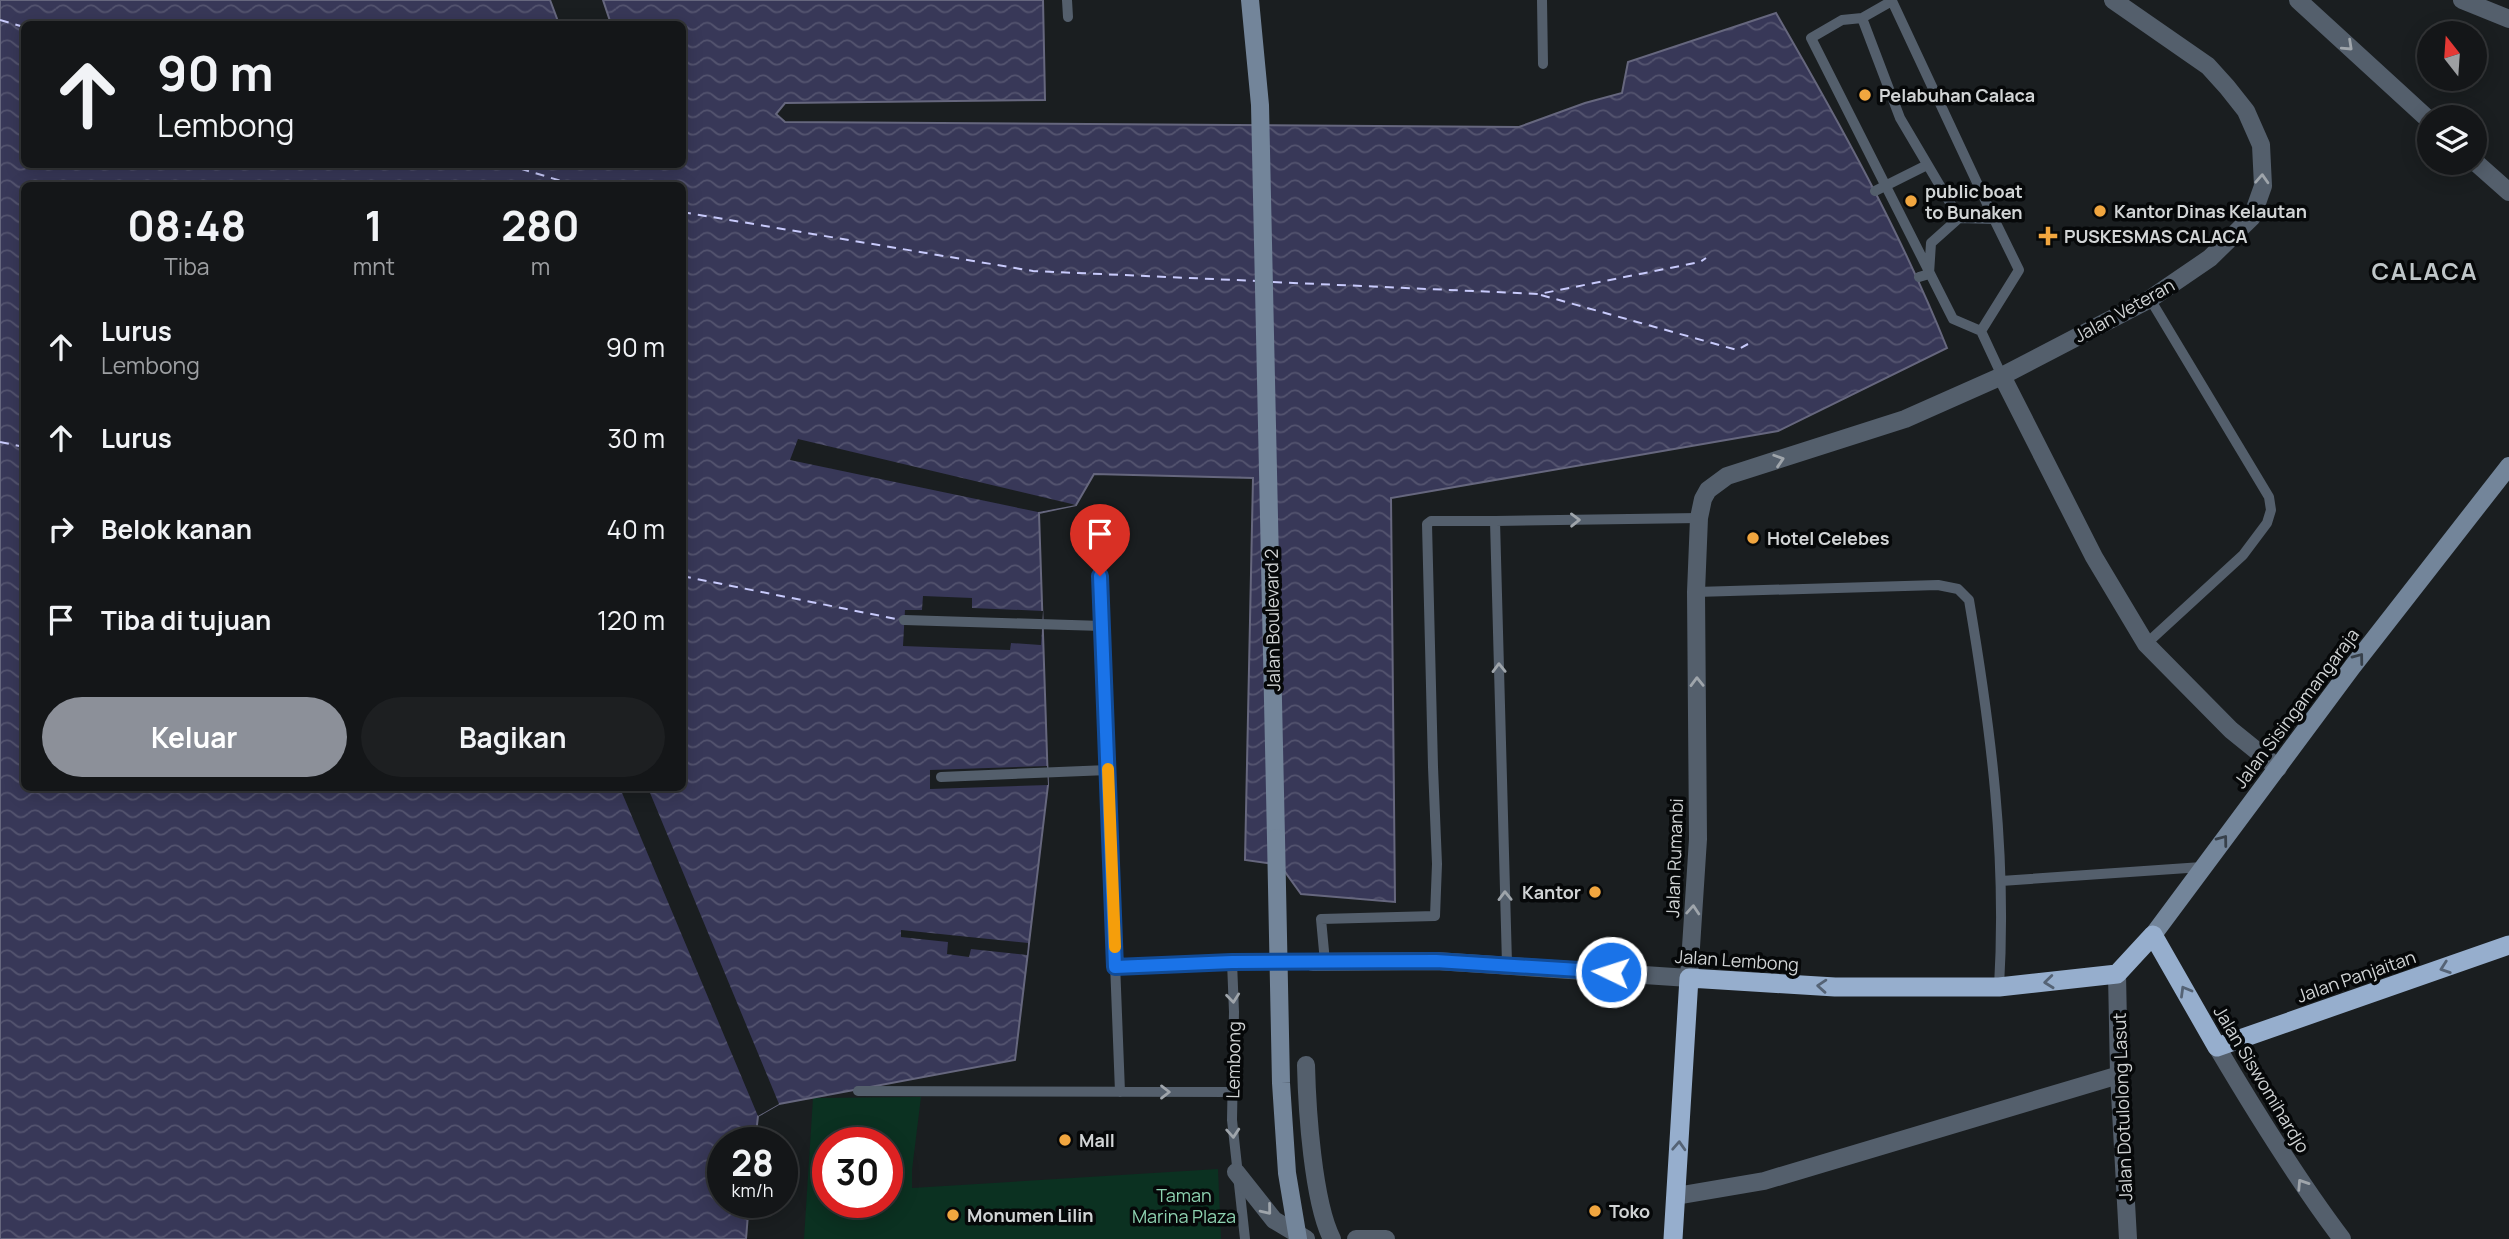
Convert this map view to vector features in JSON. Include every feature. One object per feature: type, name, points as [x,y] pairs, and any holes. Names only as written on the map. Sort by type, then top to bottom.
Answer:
[{"type":"highway","name":"Jalan Sisingamangaraja","points":[[2117,974],[2153,935]]},
{"type":"highway","name":"Jalan Siswomihardjo","points":[[2153,935],[2217,1047]]},
{"type":"highway","name":"Jalan Panjaitan","points":[[2217,1047],[2509,945]]},
{"type":"highway","name":"Jalan Lembong","points":[[1689,978],[1835,987],[1999,987],[2117,974]]},
{"type":"highway","name":"Jalan Rumanbi","points":[[1673,1239],[1689,978]]},
{"type":"main road","name":"Jalan Boulevard 2","points":[[1250,0],[1260,105],[1281,1083],[1287,1173],[1297,1239]]},
{"type":"main road","name":"Jalan Sisingamangaraja","points":[[2153,935],[2408,593],[2509,466]]},
{"type":"street","name":"Jalan Veteran","points":[[1715,483],[1727,476],[1905,419],[2002,376],[2150,299],[2210,258],[2252,216],[2263,186],[2261,145],[2246,111],[2208,66],[2113,0]]},
{"type":"street","points":[[2298,0],[2417,109]]},
{"type":"street","points":[[2462,0],[2509,19]]},
{"type":"street","points":[[2487,173],[2509,192]]},
{"type":"street","points":[[2002,376],[2094,557],[2146,644],[2231,730],[2277,768]]},
{"type":"street","name":"Jalan Rumanbi","points":[[1689,978],[1698,839],[1696,592],[1699,518],[1703,499],[1715,483]]},
{"type":"street","name":"Jalan Lembong","points":[[1319,962],[1436,961],[1507,964],[1689,978]]},
{"type":"street","name":"Jalan Dotulolong Lasut","points":[[2117,974],[2119,1074],[2128,1239]]},
{"type":"street","name":"Jalan Siswomihardjo","points":[[2217,1047],[2301,1183],[2342,1239]]},
{"type":"street","points":[[1306,1065],[1313,1157],[1323,1217],[1332,1239]]},
{"type":"street","points":[[1676,1196],[1764,1181],[2119,1074]]},
{"type":"street","points":[[1236,1172],[1274,1220],[1306,1239]]},
{"type":"street","points":[[1356,1239],[1386,1239]]},
{"type":"lane","points":[[1068,0],[1068,17]]},
{"type":"lane","points":[[1542,0],[1543,64]]},
{"type":"lane","points":[[1981,331],[2019,271],[1892,1],[1862,18],[1842,20],[1811,38],[1886,186],[1924,275],[1953,319],[1981,331],[2002,376]]},
{"type":"lane","points":[[1862,18],[1900,118],[1959,218]]},
{"type":"lane","points":[[1875,191],[1927,165]]},
{"type":"lane","points":[[1924,275],[1931,243],[1959,218],[1994,219]]},
{"type":"lane","points":[[2146,644],[2243,555],[2267,523],[2271,510],[2269,497],[2150,299]]},
{"type":"lane","points":[[1115,967],[1232,962],[1319,962],[1321,919],[1435,916],[1437,864],[1427,524],[1699,518]]},
{"type":"lane","points":[[1495,521],[1507,964]]},
{"type":"lane","points":[[1100,576],[1120,1092]]},
{"type":"lane","points":[[1696,592],[1938,585],[1958,589],[1969,600],[1992,745],[1997,795],[2001,881],[1999,987]]},
{"type":"lane","points":[[904,620],[1103,626]]},
{"type":"lane","points":[[941,776],[1108,770]]},
{"type":"lane","points":[[2001,881],[2202,867]]},
{"type":"lane","name":"Lembong","points":[[1232,962],[1232,1093],[1236,1172],[1245,1239]]},
{"type":"lane","points":[[858,1091],[1232,1093]]},
{"type":"green space","name":"Taman Marina Plaza","points":[[921,1097],[912,1188],[1218,1169],[1221,1239],[804,1239],[813,1098]]},
{"type":"water","points":[[0,0],[550,0],[558,21],[21,21],[21,168],[686,168],[686,21],[610,21],[603,0],[1043,0],[1045,100],[785,103],[776,114],[785,122],[1519,127],[1585,103],[1622,93],[1628,62],[1776,13],[1889,219],[1947,348],[1778,431],[1391,498],[1395,902],[1301,894],[1280,865],[1245,860],[1253,478],[1094,474],[1076,505],[1039,513],[1048,785],[1015,1060],[779,1104],[758,1116],[757,1127],[707,1127],[707,1218],[748,1218],[746,1239],[0,1239]]},
{"type":"pier","points":[[798,439],[1076,505],[1038,512],[790,460]]},
{"type":"pier","points":[[923,596],[972,598],[972,608],[1043,611],[1041,645],[1011,643],[1010,650],[903,646],[905,610],[922,610]]},
{"type":"pier","points":[[1047,766],[1048,785],[930,789],[930,770]]},
{"type":"pier","points":[[621,791],[649,791],[779,1104],[758,1116]]},
{"type":"pier","points":[[901,930],[1028,943],[1027,955],[971,949],[969,957],[947,954],[948,942],[901,937]]},
{"type":"ferry route","points":[[0,20],[21,26]]},
{"type":"ferry route","points":[[518,168],[565,182]]},
{"type":"ferry route","points":[[686,213],[1033,271],[1257,281]]},
{"type":"ferry route","points":[[1273,282],[1539,294],[1700,262],[1706,258]]},
{"type":"ferry route","points":[[1541,295],[1737,350],[1748,344]]},
{"type":"ferry route","points":[[0,442],[21,446]]},
{"type":"ferry route","points":[[686,577],[901,620]]},
{"type":"slow traffic","points":[[1108,769],[1115,947]]},
{"type":"place","name":"Pelabuhan Calaca","points":[[1865,95]]},
{"type":"place","name":"public boat to Bunaken","points":[[1911,201]]},
{"type":"place","name":"Kantor Dinas Kelautan","points":[[2100,211]]},
{"type":"place","name":"PUSKESMAS CALACA","points":[[2048,236]]},
{"type":"place","name":"Hotel Celebes","points":[[1753,538]]},
{"type":"place","name":"Kantor","points":[[1595,892]]},
{"type":"place","name":"Mall","points":[[1065,1140]]},
{"type":"place","name":"Toko","points":[[1595,1211]]},
{"type":"place","name":"Monumen Lilin","points":[[953,1215]]},
{"type":"district","name":"CALACA","points":[[2425,270]]},
{"type":"route","points":[[1100,576],[1115,967],[1232,962],[1436,961],[1611,972]]}]
